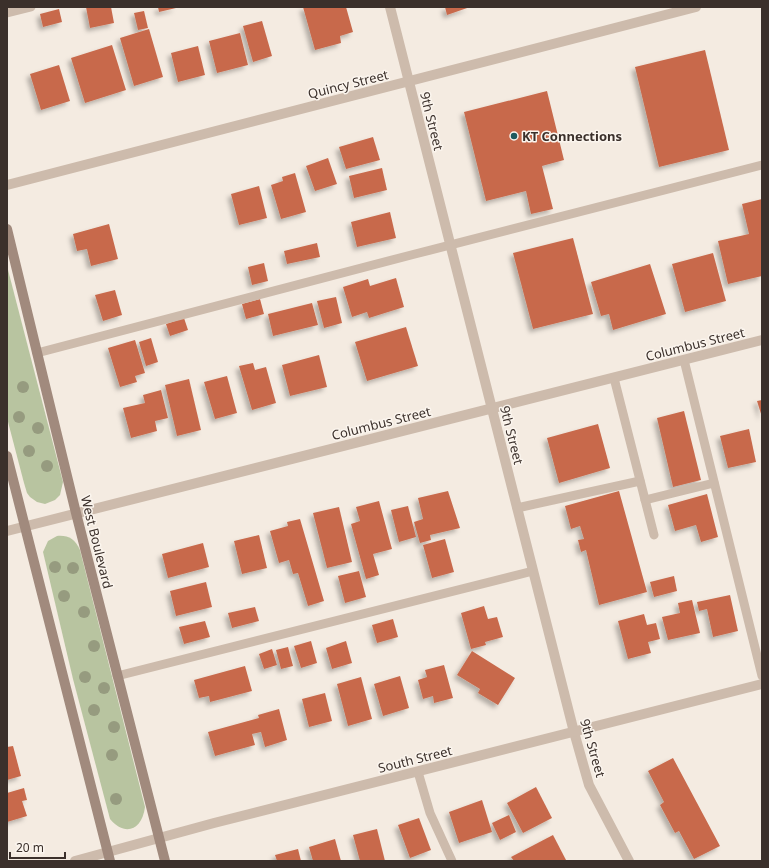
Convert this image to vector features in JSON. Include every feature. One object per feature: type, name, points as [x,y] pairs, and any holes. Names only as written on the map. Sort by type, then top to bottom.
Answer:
[{"type":"street","name":"9th Street","points":[[390,7],[574,732],[589,785],[629,861]]},
{"type":"street","name":"Quincy Street","points":[[7,185],[696,7]]},
{"type":"street","name":"West Boulevard","points":[[7,229],[76,513],[165,861]]},
{"type":"street","name":"Columbus Street","points":[[7,532],[76,513],[492,410],[762,340]]},
{"type":"street","points":[[7,456],[108,857]]},
{"type":"street","name":"South Street","points":[[75,861],[108,857],[158,838],[762,684]]},
{"type":"lane","points":[[7,13],[31,7]]},
{"type":"lane","points":[[37,353],[762,165]]},
{"type":"lane","points":[[684,360],[762,676]]},
{"type":"lane","points":[[614,378],[654,535]]},
{"type":"lane","points":[[517,508],[640,481]]},
{"type":"lane","points":[[645,500],[714,483]]},
{"type":"lane","points":[[117,676],[533,571]]},
{"type":"lane","points":[[418,772],[430,813],[452,861]]},
{"type":"green space","points":[[7,266],[63,482],[60,495],[55,500],[45,504],[37,502],[27,493],[7,418]]},
{"type":"green space","points":[[57,536],[71,538],[80,550],[145,807],[143,815],[137,826],[132,828],[121,828],[110,819],[73,679],[43,552],[48,541]]},
{"type":"building","points":[[86,7],[111,7],[114,23],[90,28]]},
{"type":"building","points":[[158,7],[176,7],[176,8],[159,12]]},
{"type":"building","points":[[303,7],[346,7],[353,32],[340,36],[341,43],[315,50]]},
{"type":"building","points":[[445,7],[470,7],[447,15]]},
{"type":"building","points":[[59,9],[62,22],[43,27],[40,14]]},
{"type":"building","points":[[144,11],[148,28],[138,30],[134,13]]},
{"type":"building","points":[[262,21],[272,56],[253,62],[243,26]]},
{"type":"building","points":[[149,29],[163,77],[134,86],[120,38]]},
{"type":"building","points":[[240,33],[248,65],[217,73],[209,41]]},
{"type":"building","points":[[112,45],[126,90],[85,103],[71,58]]},
{"type":"building","points":[[198,46],[205,75],[178,82],[171,53]]},
{"type":"building","points":[[705,50],[729,150],[659,167],[635,67]]},
{"type":"building","points":[[59,65],[70,101],[41,110],[30,74]]},
{"type":"building","name":"KT Connections","points":[[547,91],[564,160],[542,166],[553,209],[531,214],[526,191],[486,201],[464,112]]},
{"type":"building","points":[[373,137],[380,160],[346,169],[339,147]]},
{"type":"building","points":[[328,158],[337,184],[315,191],[306,166]]},
{"type":"building","points":[[382,168],[387,190],[354,198],[349,176]]},
{"type":"building","points":[[295,173],[306,212],[281,219],[271,185],[283,181],[282,177]]},
{"type":"building","points":[[259,186],[267,218],[239,225],[231,194]]},
{"type":"building","points":[[762,199],[762,276],[728,284],[718,241],[749,234],[742,204]]},
{"type":"building","points":[[390,212],[396,238],[357,247],[351,222]]},
{"type":"building","points":[[109,224],[118,259],[91,266],[87,249],[77,251],[73,234]]},
{"type":"building","points":[[573,238],[593,314],[533,329],[513,253]]},
{"type":"building","points":[[317,243],[320,257],[287,264],[284,251]]},
{"type":"building","points":[[713,253],[726,301],[685,312],[672,264]]},
{"type":"building","points":[[264,263],[268,281],[252,285],[248,267]]},
{"type":"building","points":[[650,264],[666,314],[613,330],[609,314],[601,316],[591,282]]},
{"type":"building","points":[[396,278],[404,307],[369,318],[367,312],[352,317],[343,287],[368,279],[370,286]]},
{"type":"building","points":[[115,290],[122,315],[103,321],[95,295]]},
{"type":"building","points":[[336,297],[342,323],[324,328],[317,301]]},
{"type":"building","points":[[260,299],[264,314],[246,319],[242,304]]},
{"type":"building","points":[[312,303],[318,325],[273,336],[268,314]]},
{"type":"building","points":[[184,318],[188,330],[170,336],[166,324]]},
{"type":"building","points":[[406,327],[418,366],[367,381],[355,342]]},
{"type":"building","points":[[151,338],[158,362],[146,366],[139,342]]},
{"type":"building","points":[[135,340],[145,373],[135,376],[137,382],[120,387],[108,348]]},
{"type":"building","points":[[319,355],[327,387],[290,396],[282,365]]},
{"type":"building","points":[[253,363],[255,370],[266,367],[276,403],[252,410],[239,366]]},
{"type":"building","points":[[227,376],[237,413],[215,419],[204,382]]},
{"type":"building","points":[[189,379],[201,430],[177,436],[165,385]]},
{"type":"building","points":[[161,390],[168,418],[155,421],[157,431],[131,438],[123,408],[145,403],[143,395]]},
{"type":"building","points":[[762,400],[762,417],[757,401]]},
{"type":"building","points":[[684,411],[701,480],[673,487],[657,418]]},
{"type":"building","points":[[598,424],[610,468],[559,483],[547,438]]},
{"type":"building","points":[[749,429],[756,462],[728,468],[720,436]]},
{"type":"building","points":[[448,491],[460,528],[430,535],[431,540],[420,543],[414,522],[423,519],[418,498]]},
{"type":"building","points":[[619,491],[647,592],[599,605],[586,550],[581,552],[578,540],[584,539],[580,526],[571,529],[565,506]]},
{"type":"building","points":[[707,494],[718,537],[701,542],[696,525],[675,531],[668,505]]},
{"type":"building","points":[[379,501],[392,549],[373,554],[379,575],[366,579],[351,524],[360,521],[356,507]]},
{"type":"building","points":[[408,506],[416,537],[399,542],[391,510]]},
{"type":"building","points":[[339,507],[352,562],[327,568],[313,513]]},
{"type":"building","points":[[300,519],[324,601],[308,606],[298,573],[293,574],[289,560],[279,563],[270,531],[288,526],[287,522]]},
{"type":"building","points":[[259,535],[267,568],[242,574],[234,541]]},
{"type":"building","points":[[445,539],[454,572],[432,578],[423,545]]},
{"type":"building","points":[[203,543],[209,567],[168,578],[162,554]]},
{"type":"building","points":[[359,571],[366,597],[345,603],[338,576]]},
{"type":"building","points":[[674,576],[677,591],[654,597],[650,582]]},
{"type":"building","points":[[206,582],[212,607],[176,616],[170,591]]},
{"type":"building","points":[[730,595],[738,631],[713,637],[707,609],[699,611],[697,602]]},
{"type":"building","points":[[692,600],[700,633],[668,640],[662,617],[680,613],[678,603]]},
{"type":"building","points":[[484,606],[488,619],[497,617],[503,637],[485,642],[486,645],[471,649],[461,613]]},
{"type":"building","points":[[255,607],[259,621],[232,628],[228,613]]},
{"type":"building","points":[[644,614],[647,625],[656,623],[660,639],[648,642],[651,653],[628,659],[618,621]]},
{"type":"building","points":[[393,619],[398,637],[377,643],[372,625]]},
{"type":"building","points":[[205,621],[210,637],[184,644],[179,627]]},
{"type":"building","points":[[311,641],[317,663],[301,668],[294,646]]},
{"type":"building","points":[[346,641],[352,663],[332,669],[326,648]]},
{"type":"building","points":[[288,647],[293,666],[281,669],[276,650]]},
{"type":"building","points":[[272,649],[277,665],[264,669],[259,654]]},
{"type":"building","points":[[472,651],[515,678],[498,705],[478,693],[480,689],[457,675]]},
{"type":"building","points":[[444,665],[453,698],[434,703],[433,696],[423,699],[418,680],[427,677],[425,670]]},
{"type":"building","points":[[245,666],[252,691],[210,702],[209,696],[199,698],[194,680]]},
{"type":"building","points":[[400,676],[409,708],[383,716],[374,684]]},
{"type":"building","points":[[361,677],[372,719],[348,726],[337,684]]},
{"type":"building","points":[[325,693],[332,721],[309,727],[302,699]]},
{"type":"building","points":[[279,709],[287,740],[265,747],[261,732],[252,734],[255,745],[215,756],[208,732],[259,718],[258,715]]},
{"type":"building","points":[[13,746],[21,776],[7,780],[7,747]]},
{"type":"building","points":[[673,758],[720,846],[694,859],[679,831],[675,833],[660,805],[664,802],[648,771]]},
{"type":"building","points":[[536,787],[552,818],[523,833],[507,803]]},
{"type":"building","points":[[24,788],[27,800],[22,801],[27,816],[7,822],[7,793]]},
{"type":"building","points":[[482,800],[492,832],[459,843],[449,812]]},
{"type":"building","points":[[509,815],[516,832],[500,840],[492,823]]},
{"type":"building","points":[[419,818],[431,850],[410,858],[398,825]]},
{"type":"building","points":[[377,829],[385,861],[360,861],[353,835]]},
{"type":"building","points":[[553,835],[566,860],[514,861],[511,857]]},
{"type":"building","points":[[335,839],[341,861],[313,861],[309,847]]},
{"type":"building","points":[[298,849],[301,861],[277,861],[275,855]]},
{"type":"place","name":"KT Connections","points":[[514,136]]}]
